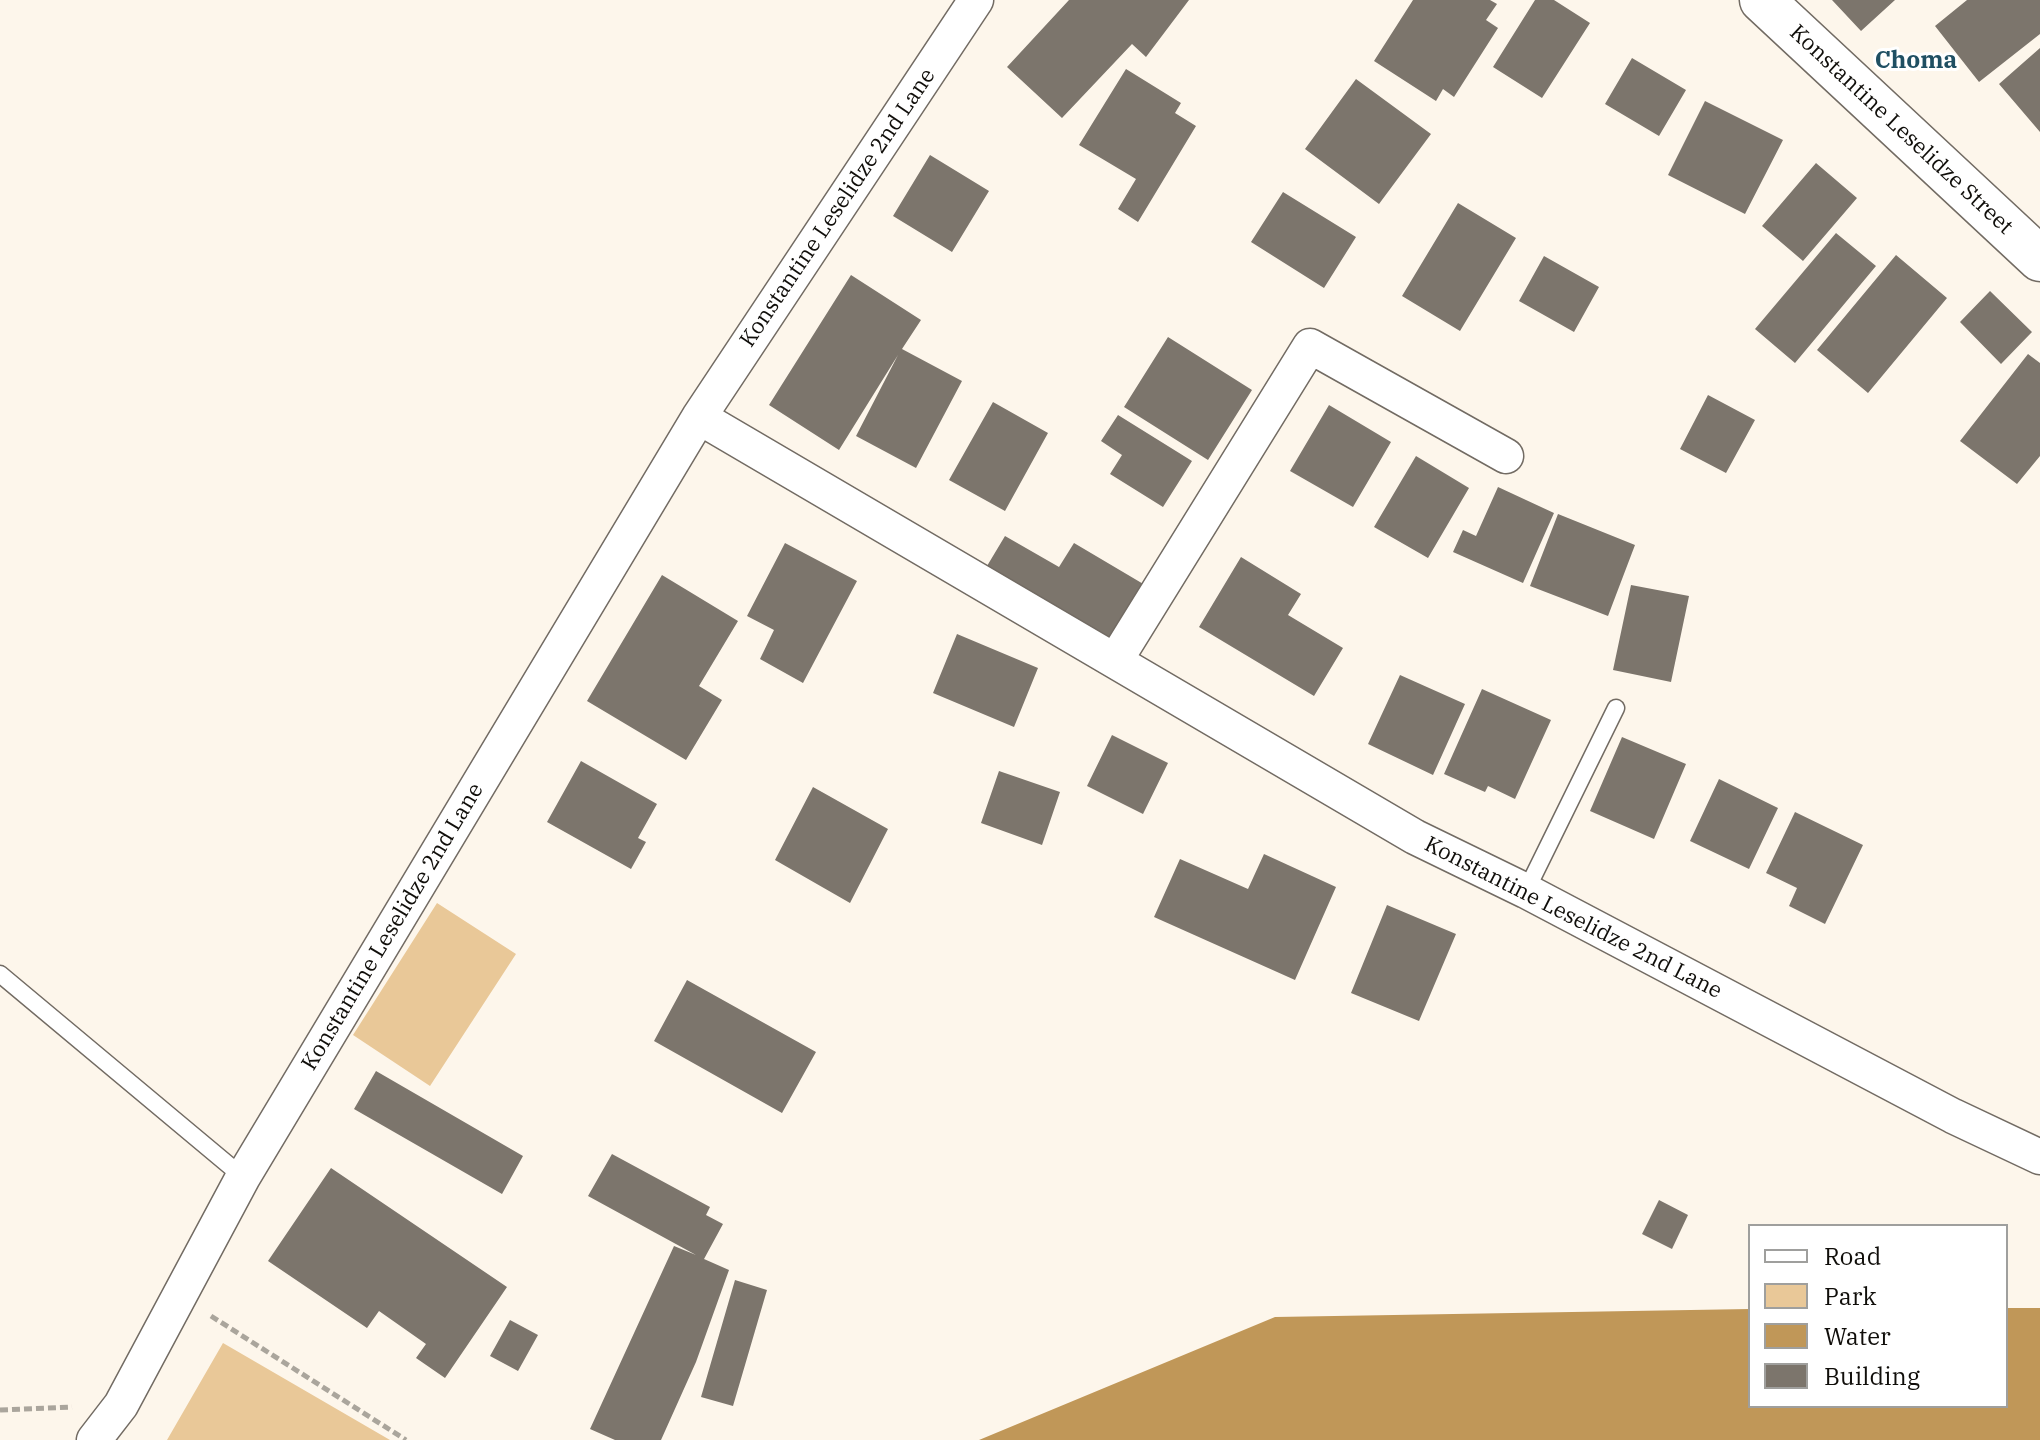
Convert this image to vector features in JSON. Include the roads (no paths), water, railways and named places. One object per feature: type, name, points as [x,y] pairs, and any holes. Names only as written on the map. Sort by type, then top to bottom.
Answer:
[{"type":"main road","name":"Konstantine Leselidze Street","points":[[1762,0],[2040,259]]},
{"type":"street","name":"Konstantine Leselidze 2nd Lane","points":[[94,1440],[121,1405],[243,1177],[699,417],[976,0]]},
{"type":"street","points":[[1115,661],[1310,346],[1506,456]]},
{"type":"street","name":"Konstantine Leselidze 2nd Lane","points":[[699,417],[1415,837],[1526,891],[1953,1116],[2040,1157]]},
{"type":"lane","points":[[1526,891],[1616,708]]},
{"type":"lane","points":[[0,974],[243,1177]]},
{"type":"water","points":[[2008,1308],[2040,1308],[2040,1440],[979,1440],[1275,1317],[1748,1309],[1748,1408],[2008,1408]]},
{"type":"district","name":"Choma","points":[[1916,61]]}]
